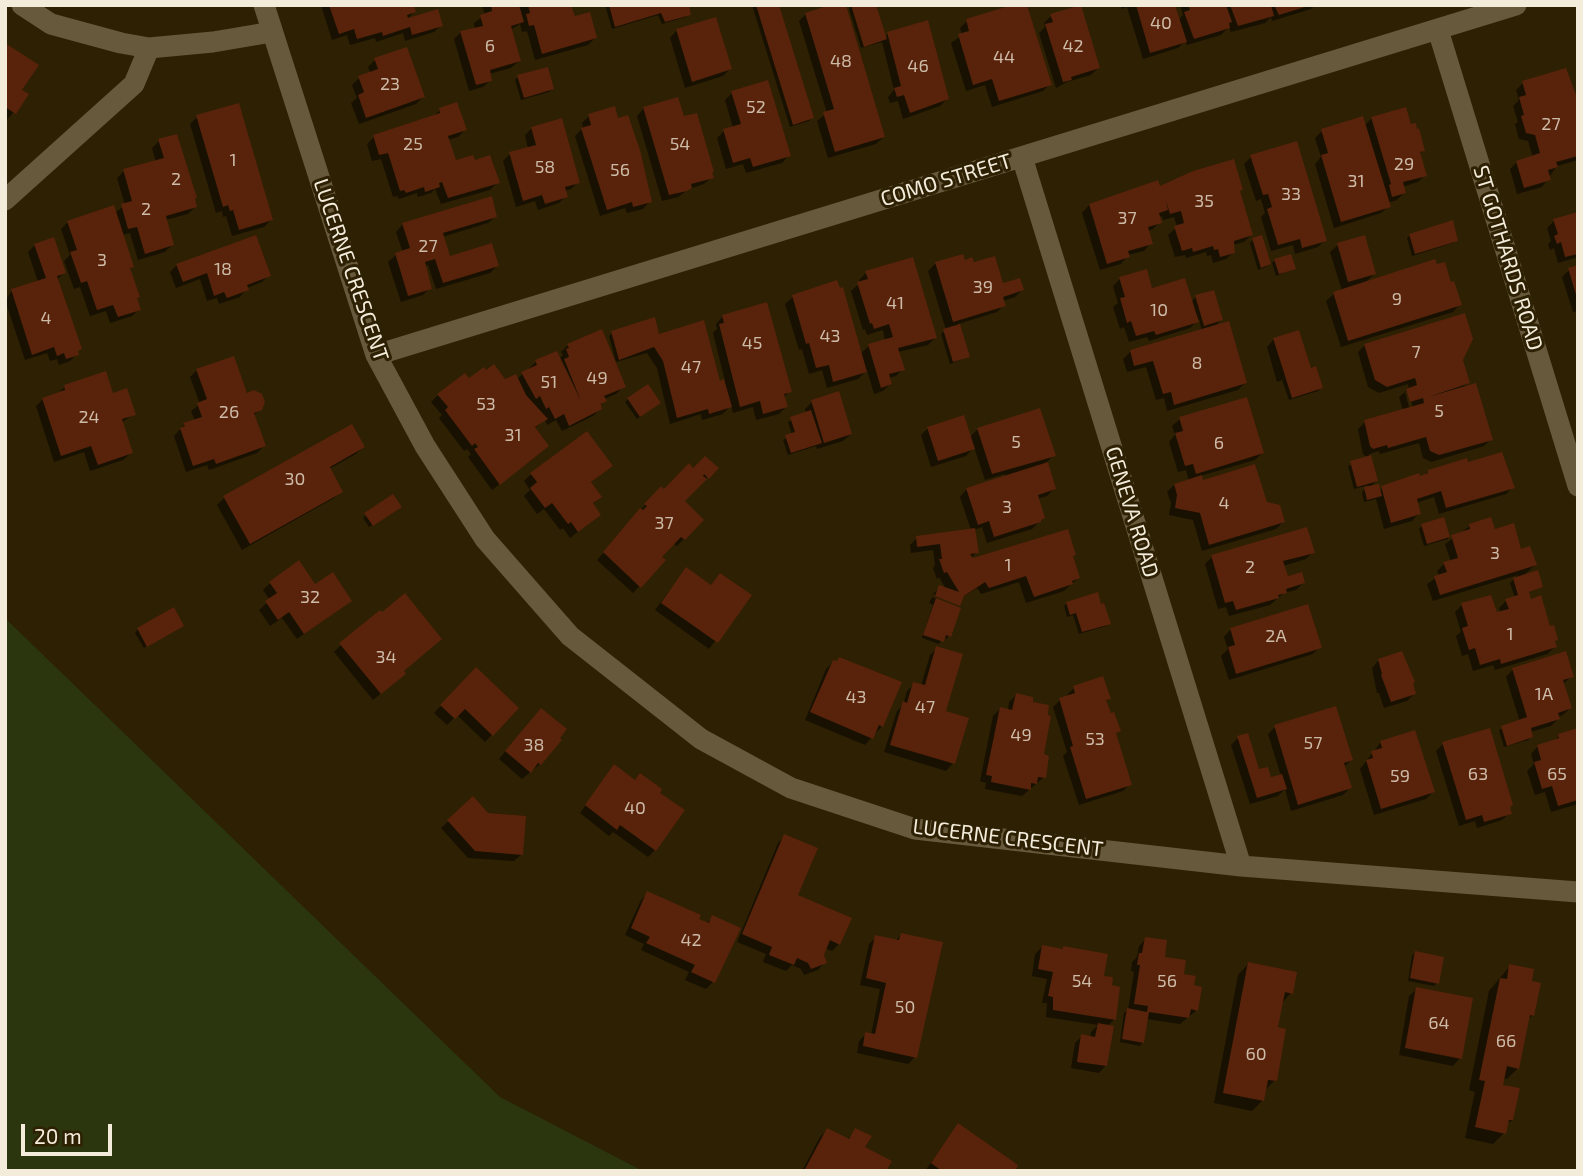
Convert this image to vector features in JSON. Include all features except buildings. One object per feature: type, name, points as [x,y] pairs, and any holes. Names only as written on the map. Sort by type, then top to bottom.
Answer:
[{"type":"street","points":[[22,5],[51,24],[149,48],[213,42],[272,32]]},
{"type":"street","name":"LUCERNE CRESCENT","points":[[264,5],[376,355],[425,446],[485,539],[570,636],[701,739],[791,788],[915,829],[1241,866],[1578,892]]},
{"type":"street","name":"COMO STREET","points":[[376,355],[1516,5]]},
{"type":"street","name":"ST GOTHARDS ROAD","points":[[1438,30],[1578,486]]},
{"type":"street","points":[[5,201],[134,84],[149,48]]},
{"type":"street","name":"GENEVA ROAD","points":[[1021,157],[1241,866]]},
{"type":"green space","points":[[5,618],[500,1097],[643,1171],[5,1171]]}]
